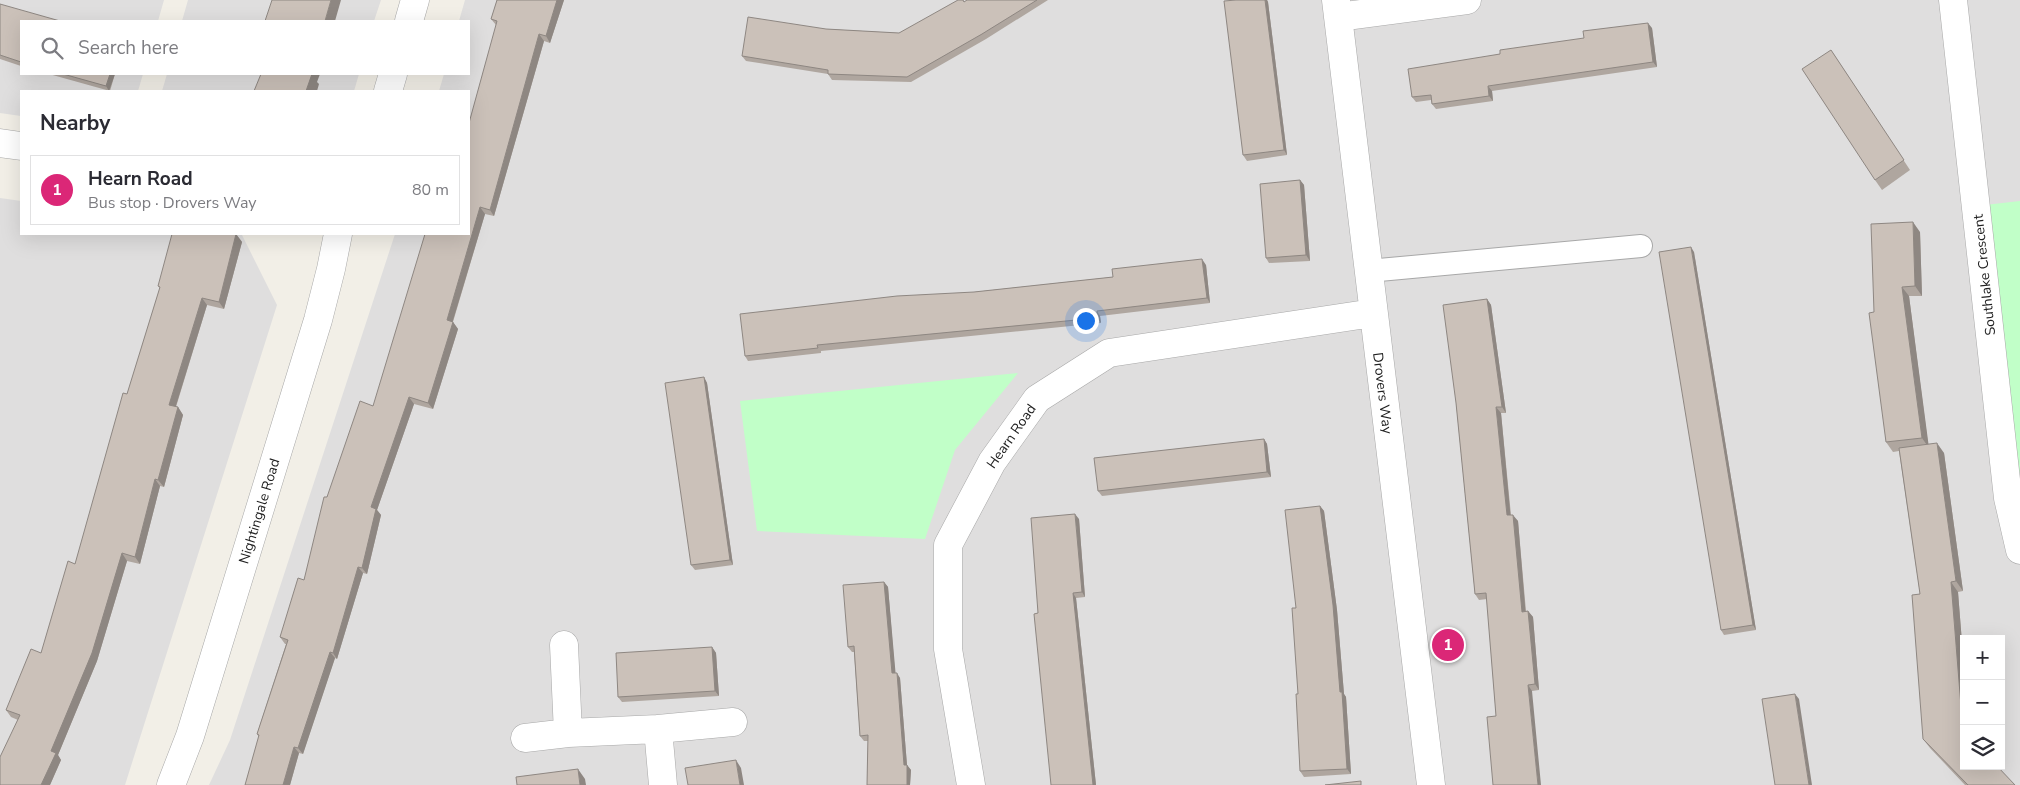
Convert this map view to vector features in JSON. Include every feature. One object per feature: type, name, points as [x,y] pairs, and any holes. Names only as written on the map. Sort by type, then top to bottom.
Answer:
[{"type":"street","points":[[409,20],[415,0]]},
{"type":"street","points":[[1337,9],[1468,0]]},
{"type":"street","name":"Southlake Crescent","points":[[1953,0],[2008,498],[2020,550]]},
{"type":"street","name":"Drovers Way","points":[[1337,9],[1431,785]]},
{"type":"street","points":[[388,90],[393,75]]},
{"type":"street","points":[[0,143],[20,146]]},
{"type":"street","name":"Nightingale Road","points":[[170,785],[190,736],[318,320],[338,235]]},
{"type":"street","name":"Hearn Road","points":[[971,785],[948,649],[948,545],[992,462],[1037,399],[1109,353],[1373,313]]},
{"type":"street","points":[[564,645],[568,733]]},
{"type":"street","points":[[526,738],[568,733],[658,729],[733,722]]},
{"type":"street","points":[[658,729],[663,785]]},
{"type":"lane","points":[[1368,271],[1641,246]]},
{"type":"shaded area","points":[[0,0],[164,0],[158,20],[20,20],[20,75],[143,75],[138,90],[20,90],[20,116],[0,113]]},
{"type":"shaded area","points":[[188,0],[381,0],[374,20],[182,20]]},
{"type":"shaded area","points":[[465,0],[2020,0],[2020,785],[209,785],[230,740],[395,235],[470,235],[470,90],[439,90],[444,75],[470,75],[470,20],[459,20]]},
{"type":"shaded area","points":[[167,75],[359,75],[354,90],[162,90]]},
{"type":"shaded area","points":[[0,198],[20,201],[20,235],[242,235],[277,305],[125,785],[0,785]]},
{"type":"green space","points":[[2020,201],[2020,550],[1976,206]]},
{"type":"green space","points":[[1018,373],[955,450],[925,539],[757,531],[740,401]]},
{"type":"building","points":[[272,0],[331,0],[325,20],[265,20]]},
{"type":"building","points":[[497,0],[557,0],[546,36],[539,34],[490,210],[480,207],[447,320],[453,322],[428,403],[409,397],[371,507],[376,509],[362,568],[358,567],[333,653],[330,652],[298,748],[294,747],[283,785],[245,785],[259,735],[257,734],[288,640],[280,637],[298,578],[304,580],[324,497],[327,497],[360,401],[373,406],[425,235],[470,235],[470,119],[497,21],[491,19]]},
{"type":"building","points":[[958,0],[963,0],[964,2],[967,0],[1037,0],[907,77],[828,74],[828,70],[742,56],[748,17],[826,29],[899,33]]},
{"type":"building","points":[[1265,0],[1284,150],[1243,155],[1224,1]]},
{"type":"building","points":[[0,4],[56,20],[20,20],[20,62],[0,55]]},
{"type":"building","points":[[1648,23],[1653,62],[1488,86],[1489,96],[1432,104],[1431,95],[1412,97],[1408,69],[1500,54],[1500,50],[1584,38],[1583,31]]},
{"type":"building","points":[[1831,50],[1904,160],[1875,180],[1802,69]]},
{"type":"building","points":[[67,75],[110,75],[106,86]]},
{"type":"building","points":[[261,75],[312,75],[306,90],[254,90]]},
{"type":"building","points":[[1300,180],[1306,255],[1266,258],[1260,184]]},
{"type":"building","points":[[1913,222],[1915,286],[1902,287],[1922,438],[1886,442],[1869,313],[1874,312],[1871,224]]},
{"type":"building","points":[[172,235],[236,235],[219,302],[202,298],[169,405],[178,407],[158,480],[155,479],[135,557],[122,553],[92,653],[51,751],[56,753],[41,785],[0,785],[0,757],[20,715],[6,710],[31,649],[41,653],[68,561],[75,564],[123,393],[127,394],[160,287],[158,286]]},
{"type":"building","points":[[1691,247],[1753,625],[1721,630],[1659,252]]},
{"type":"building","points":[[1202,259],[1207,298],[1097,311],[1097,318],[817,345],[818,348],[745,356],[740,314],[897,296],[974,292],[1113,277],[1112,269]]},
{"type":"building","points":[[1487,299],[1502,407],[1496,407],[1507,515],[1513,515],[1522,612],[1528,611],[1535,684],[1528,685],[1538,785],[1493,785],[1487,717],[1496,716],[1486,593],[1475,594],[1456,403],[1443,305]]},
{"type":"building","points":[[704,377],[730,560],[691,565],[665,383]]},
{"type":"building","points":[[1264,439],[1267,472],[1098,491],[1094,458]]},
{"type":"building","points":[[1937,443],[1956,581],[1951,582],[1960,694],[1960,770],[2001,770],[2015,785],[1968,785],[1923,739],[1912,595],[1920,594],[1899,448]]},
{"type":"building","points":[[1320,506],[1333,605],[1340,692],[1342,692],[1347,769],[1300,771],[1296,694],[1298,694],[1292,608],[1296,608],[1285,510]]},
{"type":"building","points":[[1075,514],[1082,592],[1073,593],[1093,785],[1051,785],[1034,614],[1038,613],[1031,518]]},
{"type":"building","points":[[884,582],[892,673],[897,673],[904,765],[907,765],[907,785],[867,785],[868,735],[860,736],[854,646],[848,647],[843,585]]},
{"type":"building","points":[[712,647],[715,691],[618,697],[616,653]]},
{"type":"building","points":[[1795,694],[1809,785],[1775,785],[1762,699]]},
{"type":"building","points":[[736,760],[740,785],[688,785],[685,768]]},
{"type":"building","points":[[578,769],[580,785],[517,785],[516,777]]},
{"type":"building","points":[[1361,781],[1361,785],[1325,785]]},
{"type":"place","name":"Hearn Road","points":[[1448,645]]}]
